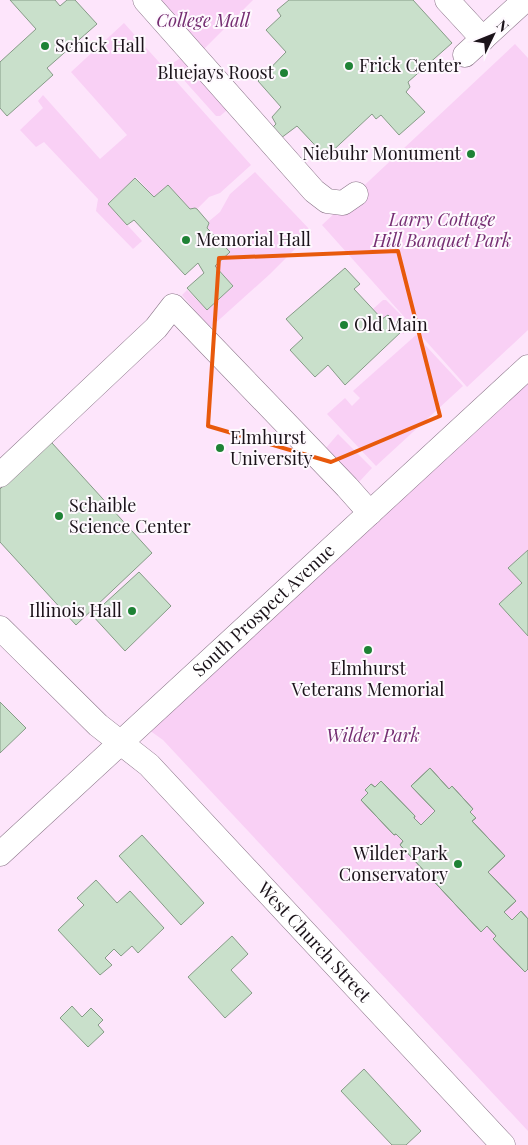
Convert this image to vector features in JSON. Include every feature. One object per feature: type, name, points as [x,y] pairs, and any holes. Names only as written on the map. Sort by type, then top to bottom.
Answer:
[{"type":"street","points":[[145,0],[314,191],[327,201],[343,204],[356,194]]},
{"type":"street","points":[[448,0],[483,39]]},
{"type":"street","points":[[465,55],[525,0]]},
{"type":"street","points":[[0,475],[156,328],[173,306],[370,513]]},
{"type":"street","name":"South Prospect Avenue","points":[[0,854],[528,367]]},
{"type":"street","name":"West Church Street","points":[[0,628],[98,725],[149,765],[503,1145]]},
{"type":"highlighted area","points":[[398,251],[440,416],[331,462],[208,426],[219,258]]},
{"type":"green space","name":"College Mall","points":[[156,0],[253,0],[202,51]]},
{"type":"green space","points":[[124,23],[251,165],[220,193],[209,197],[197,209],[190,209],[168,185],[154,197],[136,177],[108,204],[142,241],[133,249],[96,211],[98,199],[44,142],[36,147],[20,130],[43,108],[38,101],[43,95],[100,159],[127,135],[71,72]]},
{"type":"green space","name":"Larry Cottage Hill Banquet Park","points":[[515,44],[528,58],[528,330],[467,387],[322,225]]},
{"type":"green space","points":[[182,57],[227,107],[226,111],[220,116],[216,116],[174,69],[173,63]]},
{"type":"green space","points":[[255,172],[312,232],[270,274],[210,328],[182,295],[187,290],[207,310],[233,286],[215,266],[230,252],[207,228],[208,222],[220,212],[230,194]]},
{"type":"green space","points":[[383,300],[386,300],[406,320],[411,328],[403,334],[388,315],[382,319],[373,309]]},
{"type":"green space","points":[[416,335],[463,386],[376,466],[327,414],[345,398],[352,406],[360,398],[353,391]]},
{"type":"green space","name":"Wilder Park","points":[[528,381],[528,1131],[163,740],[149,730]]},
{"type":"green space","points":[[338,434],[372,468],[359,482],[325,449]]},
{"type":"building","name":"Schick Hall","points":[[10,0],[55,0],[60,6],[67,0],[75,0],[97,24],[47,68],[53,75],[7,116],[0,108],[0,62],[36,29]]},
{"type":"building","name":"Frick Center","points":[[289,0],[413,0],[452,43],[408,82],[410,87],[406,92],[425,112],[399,135],[381,115],[376,119],[372,114],[326,157],[297,126],[281,138],[272,128],[276,124],[272,117],[281,107],[258,81],[286,52],[266,30],[281,16],[277,10]]},
{"type":"building","name":"Memorial Hall","points":[[135,178],[154,197],[168,185],[190,209],[197,209],[209,223],[207,228],[230,252],[215,266],[233,286],[207,310],[187,288],[204,273],[198,263],[185,275],[134,220],[127,225],[108,204]]},
{"type":"building","name":"Old Main","points":[[345,268],[360,284],[354,289],[382,319],[388,315],[402,331],[345,385],[328,365],[315,377],[290,350],[303,338],[286,319]]},
{"type":"building","name":"Schaible Science Center","points":[[52,438],[52,443],[152,553],[76,625],[0,542],[0,489]]},
{"type":"building","points":[[528,550],[528,636],[499,604],[522,583],[508,568]]},
{"type":"building","name":"Illinois Hall","points":[[139,572],[171,606],[125,651],[92,615]]},
{"type":"building","points":[[0,702],[26,728],[0,753]]},
{"type":"building","name":"Wilder Park Conservatory","points":[[430,768],[449,789],[452,786],[473,809],[470,812],[476,818],[472,821],[505,856],[488,872],[516,901],[504,912],[512,920],[521,911],[528,919],[528,969],[525,972],[493,939],[496,936],[487,926],[481,932],[400,845],[403,841],[396,834],[394,835],[361,800],[368,793],[365,790],[371,784],[375,787],[381,781],[415,816],[414,818],[421,825],[435,811],[411,786]]},
{"type":"building","name":"Wilder Park Conservatory","points":[[430,768],[449,789],[452,786],[473,809],[470,812],[476,818],[472,821],[505,856],[488,872],[516,901],[504,912],[512,920],[521,911],[528,919],[528,969],[525,972],[493,939],[496,936],[487,926],[481,932],[400,845],[403,841],[396,834],[394,835],[361,800],[368,793],[365,790],[371,784],[375,787],[381,781],[415,816],[414,818],[421,825],[435,811],[411,786]]},
{"type":"building","points":[[142,835],[204,903],[181,925],[119,856]]},
{"type":"building","points":[[96,880],[117,903],[130,891],[164,928],[138,953],[132,946],[121,956],[114,949],[105,958],[112,965],[100,975],[58,930],[84,905],[77,898]]},
{"type":"building","points":[[232,936],[248,954],[231,970],[252,993],[225,1018],[188,977]]},
{"type":"building","points":[[72,1006],[82,1017],[91,1008],[103,1020],[98,1025],[104,1032],[88,1047],[60,1018]]},
{"type":"building","points":[[364,1069],[421,1131],[406,1145],[392,1145],[341,1091]]},
{"type":"place","name":"Schick Hall","points":[[45,46]]},
{"type":"place","name":"Frick Center","points":[[349,66]]},
{"type":"place","name":"Bluejays Roost","points":[[284,73]]},
{"type":"place","name":"Niebuhr Monument","points":[[471,154]]},
{"type":"place","name":"Memorial Hall","points":[[186,240]]},
{"type":"place","name":"Old Main","points":[[344,325]]},
{"type":"place","name":"Elmhurst University","points":[[220,448]]},
{"type":"place","name":"Schaible Science Center","points":[[59,516]]},
{"type":"place","name":"Illinois Hall","points":[[132,611]]},
{"type":"place","name":"Elmhurst Veterans Memorial","points":[[368,650]]},
{"type":"place","name":"Wilder Park Conservatory","points":[[458,864]]}]
